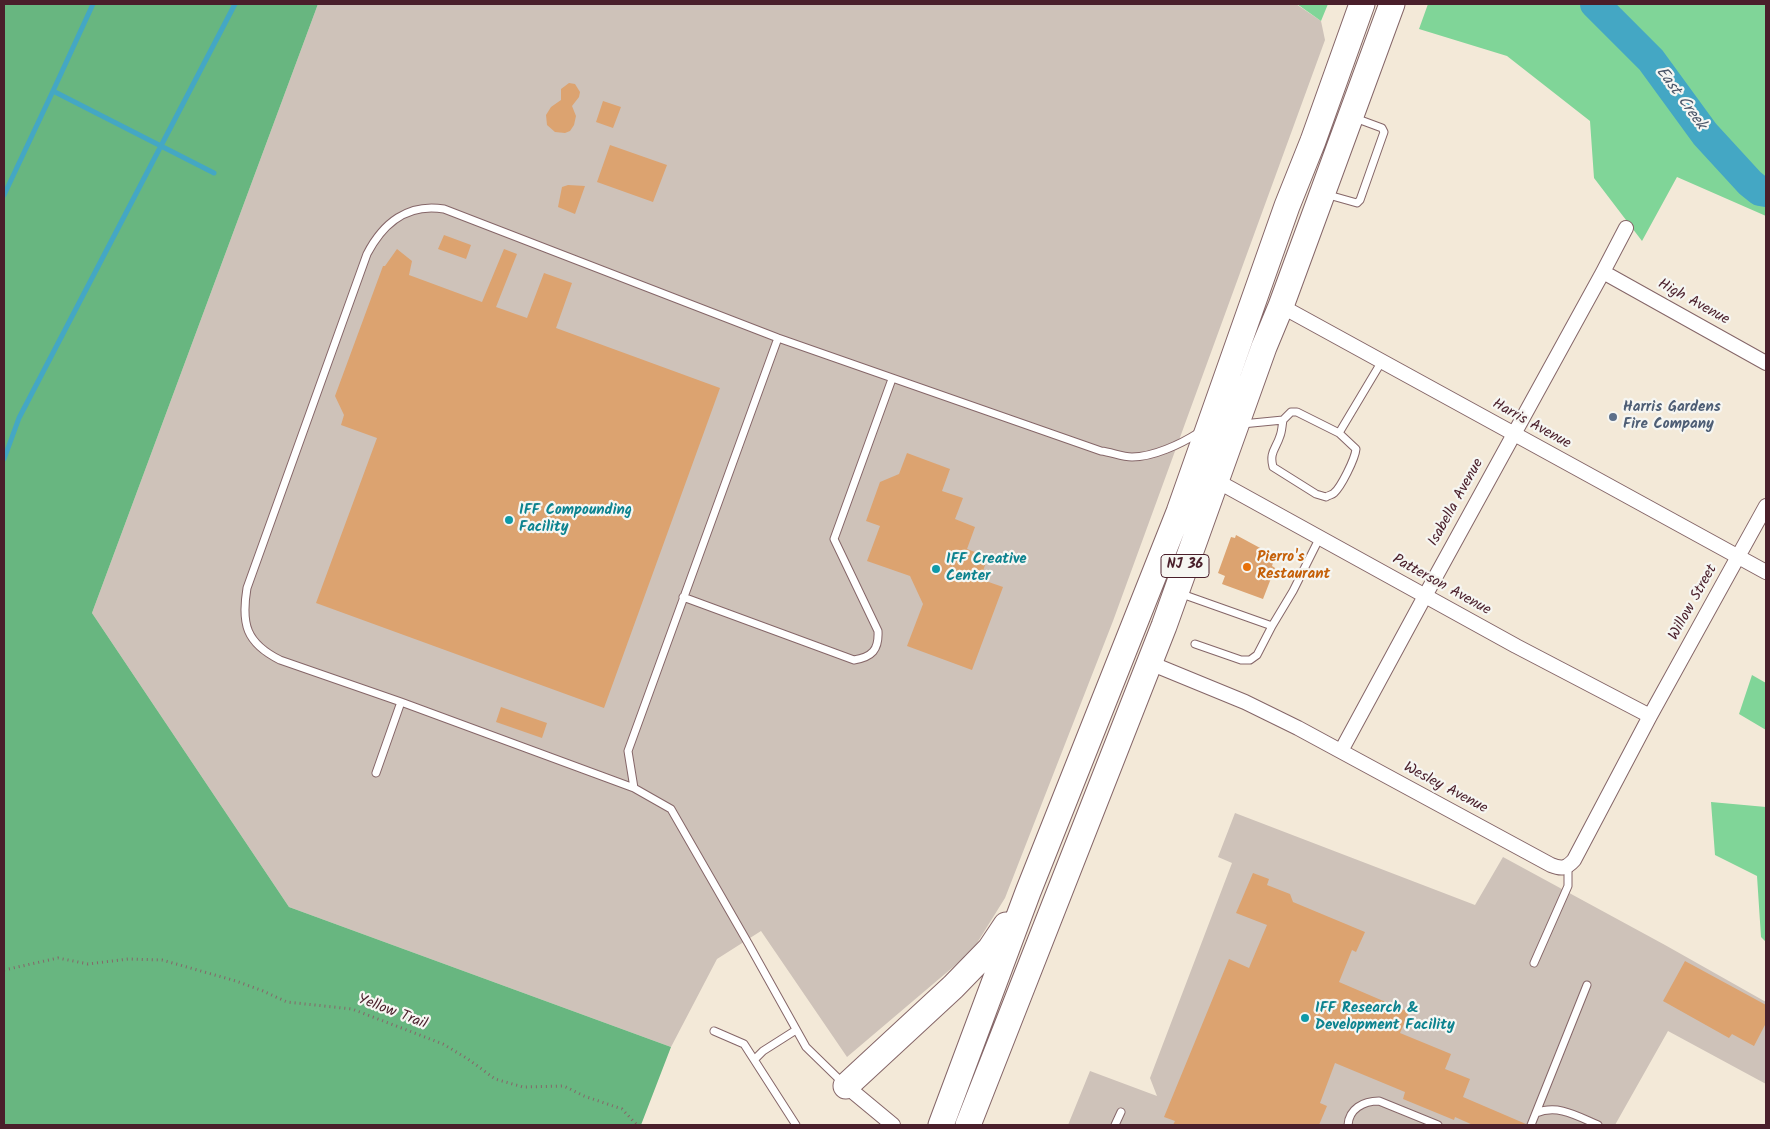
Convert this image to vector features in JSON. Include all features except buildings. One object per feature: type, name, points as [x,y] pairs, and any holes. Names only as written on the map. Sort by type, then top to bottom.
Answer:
[{"type":"highway","name":"NJ 36","points":[[941,1125],[1028,892],[1179,512],[1287,206],[1362,4]]},
{"type":"highway","name":"NJ 36","points":[[968,1125],[1150,663],[1264,347],[1281,306],[1392,4]]},
{"type":"highway","points":[[846,1086],[990,950],[1028,892]]},
{"type":"street","name":"Isabella Avenue","points":[[1341,752],[1604,272],[1626,228]]},
{"type":"street","name":"High Avenue","points":[[1604,272],[1766,363]]},
{"type":"street","name":"Harris Avenue","points":[[1281,306],[1766,572]]},
{"type":"street","name":"Patterson Avenue","points":[[1217,481],[1425,596],[1650,716]]},
{"type":"street","name":"Willow Street","points":[[1650,716],[1766,506]]},
{"type":"street","name":"Wesley Avenue","points":[[1150,663],[1245,702],[1551,865],[1563,868],[1568,867]]},
{"type":"street","points":[[1568,867],[1574,860],[1650,716]]},
{"type":"street","points":[[846,1086],[893,1125]]},
{"type":"lane","points":[[1322,194],[1357,202],[1360,200],[1384,132],[1382,128],[1350,116]]},
{"type":"lane","points":[[846,1086],[806,1047],[671,808],[634,788],[401,702],[280,660],[268,654],[250,636],[246,626],[244,607],[247,588],[368,254],[376,237],[389,224],[402,215],[432,207],[444,209],[778,338],[1101,450],[1132,457],[1158,452],[1185,442],[1209,426]]},
{"type":"lane","points":[[634,788],[628,752],[778,338]]},
{"type":"lane","points":[[1339,434],[1382,361]]},
{"type":"lane","points":[[683,596],[854,660],[864,658],[872,653],[879,642],[878,631],[834,539],[892,379]]},
{"type":"lane","points":[[1291,412],[1297,412],[1339,434],[1356,449],[1356,456],[1334,493],[1326,497],[1316,494],[1273,467],[1272,450],[1280,436],[1283,420],[1291,412]]},
{"type":"lane","points":[[1237,424],[1283,420]]},
{"type":"lane","points":[[1195,644],[1241,660],[1250,660],[1258,655],[1320,537]]},
{"type":"lane","points":[[1176,592],[1272,626]]},
{"type":"lane","points":[[376,773],[401,702]]},
{"type":"lane","points":[[1534,963],[1568,886],[1568,867]]},
{"type":"lane","points":[[1531,1125],[1587,985]]},
{"type":"lane","points":[[755,1060],[763,1051],[796,1030]]},
{"type":"lane","points":[[714,1031],[744,1044],[796,1125]]},
{"type":"lane","points":[[1348,1125],[1349,1117],[1354,1110],[1370,1101],[1379,1101],[1438,1125]]},
{"type":"lane","points":[[1536,1114],[1550,1109],[1560,1110],[1598,1125]]},
{"type":"lane","points":[[1115,1125],[1121,1112]]},
{"type":"path","name":"Yellow Trail","points":[[4,970],[58,958],[88,964],[128,959],[162,960],[171,964],[208,972],[263,990],[287,1002],[352,1009],[443,1044],[468,1059],[495,1079],[523,1087],[564,1086],[584,1096],[622,1109],[637,1125]]},
{"type":"shaded area","points":[[318,4],[1296,4],[1321,21],[1325,40],[1113,621],[1005,898],[972,951],[847,1057],[761,931],[717,959],[671,1047],[289,907],[92,613]]},
{"type":"shaded area","points":[[1235,813],[1475,905],[1503,857],[1766,1002],[1766,1084],[1668,1031],[1615,1125],[1068,1125],[1090,1071],[1157,1096],[1150,1078],[1232,863],[1218,857]]},
{"type":"green space","points":[[4,4],[318,4],[92,613],[289,907],[671,1047],[641,1125],[4,1125]]},
{"type":"green space","points":[[1297,4],[1328,4],[1321,21]]},
{"type":"green space","points":[[1428,4],[1766,4],[1766,216],[1677,177],[1642,241],[1594,178],[1590,121],[1507,56],[1419,29]]},
{"type":"green space","points":[[1752,675],[1766,683],[1766,730],[1739,714]]},
{"type":"green space","points":[[1711,802],[1766,807],[1766,942],[1761,937],[1757,876],[1715,855]]},
{"type":"waterway","points":[[4,195],[93,4]]},
{"type":"waterway","points":[[4,459],[19,418],[235,4]]},
{"type":"waterway","name":"East Creek","points":[[1595,4],[1651,60],[1705,134],[1750,183],[1760,191],[1766,192]]},
{"type":"waterway","points":[[53,91],[214,173]]},
{"type":"place","name":"Harris Gardens Fire Company","points":[[1613,417]]},
{"type":"place","name":"IFF Compounding Facility","points":[[509,520]]},
{"type":"place","name":"Pierro's Restaurant","points":[[1247,567]]},
{"type":"place","name":"IFF Creative Center","points":[[936,569]]},
{"type":"place","name":"IFF Research & Development Facility","points":[[1305,1018]]}]
